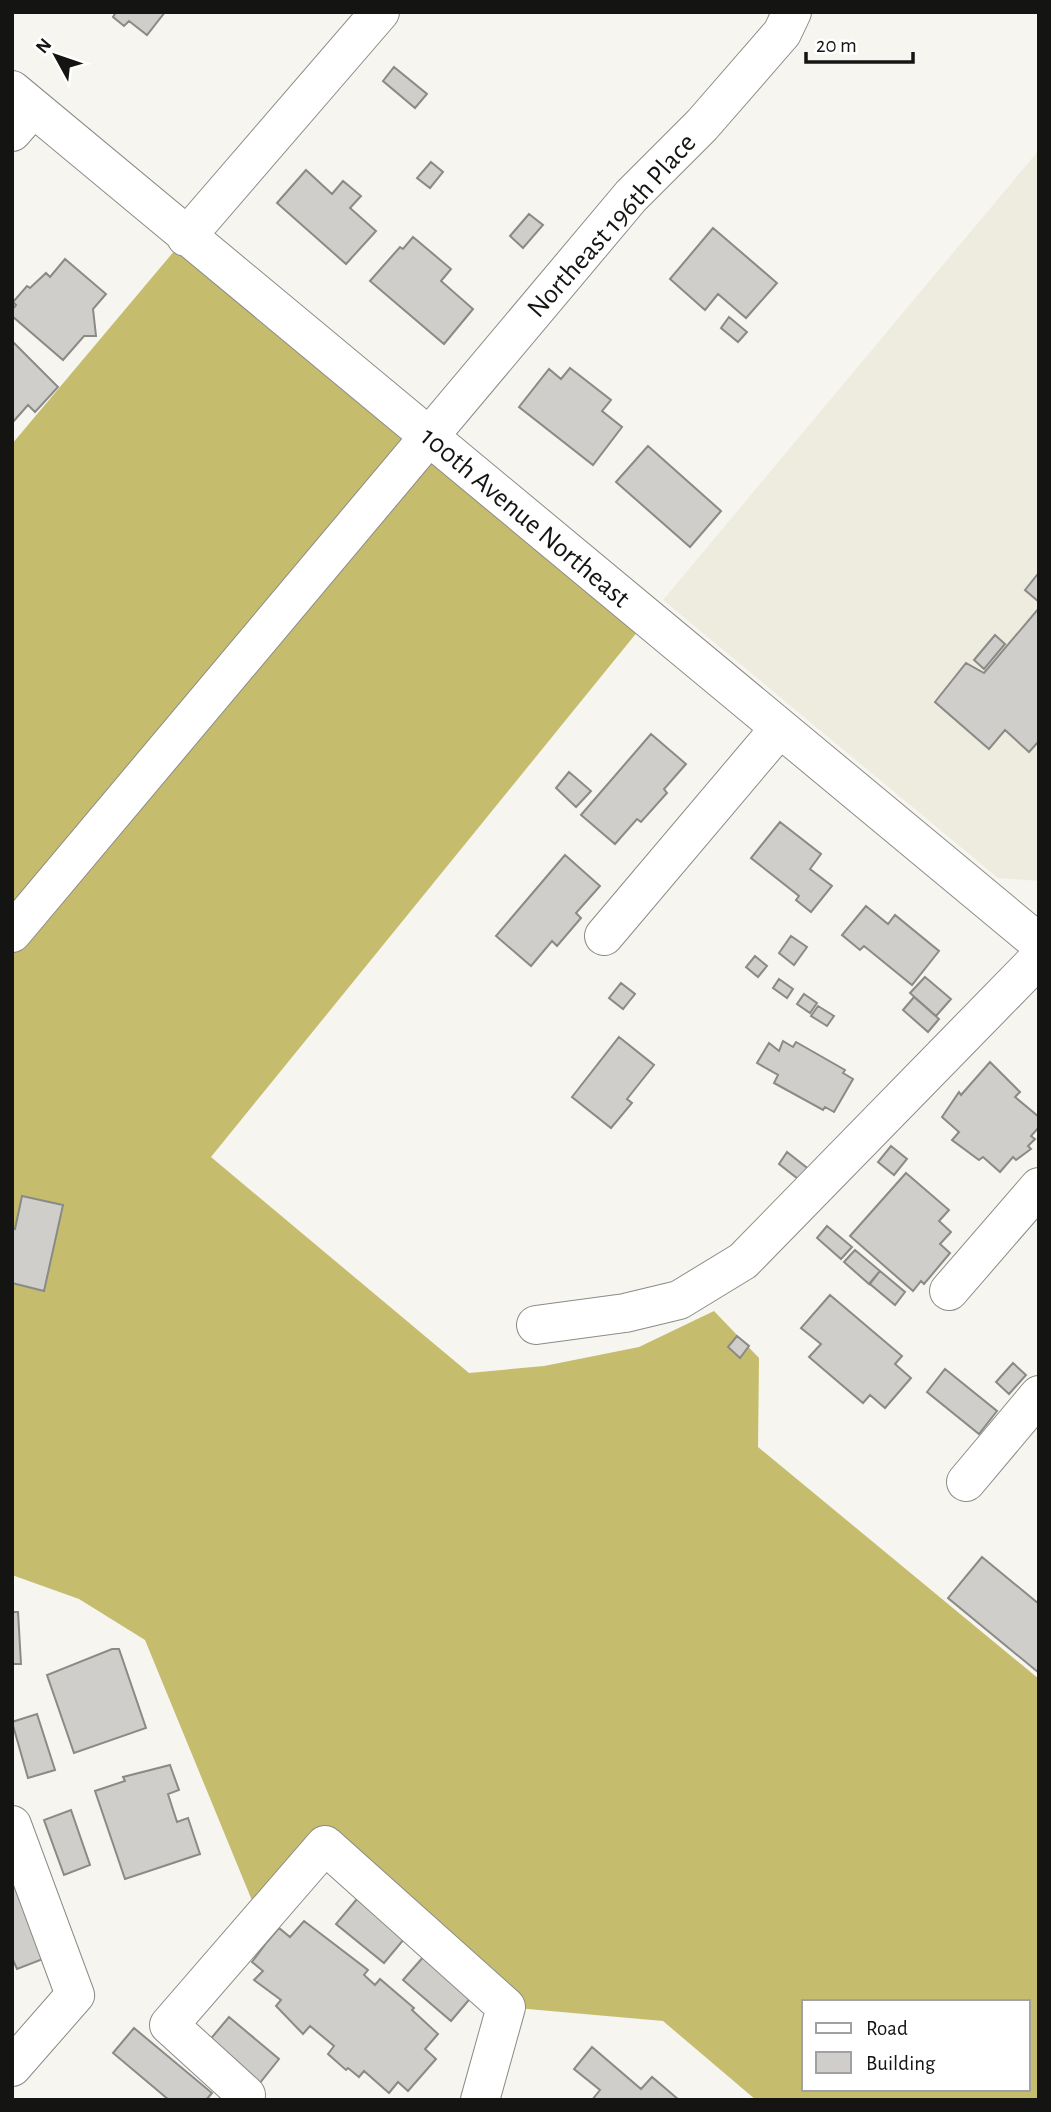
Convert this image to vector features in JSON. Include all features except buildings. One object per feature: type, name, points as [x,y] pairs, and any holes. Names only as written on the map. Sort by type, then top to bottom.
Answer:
[{"type":"street","points":[[186,237],[380,12]]},
{"type":"street","name":"Northeast 196th Place","points":[[12,933],[631,196],[702,125],[782,33],[792,12]]},
{"type":"street","name":"100th Avenue Northeast","points":[[19,110],[186,237],[1039,943]]},
{"type":"street","points":[[604,936],[779,729]]},
{"type":"street","points":[[536,1325],[625,1313],[679,1300],[743,1261],[1039,958]]},
{"type":"street","points":[[949,1291],[1039,1187]]},
{"type":"street","points":[[966,1482],[1039,1395]]},
{"type":"street","points":[[12,1825],[75,1995],[12,2067]]},
{"type":"street","points":[[253,2098],[169,2025],[326,1845],[506,2007],[480,2100]]},
{"type":"shaded area","points":[[1039,150],[1039,881],[998,878],[663,600]]},
{"type":"shaded area","points":[[186,237],[647,620],[211,1157],[469,1373],[544,1366],[639,1347],[714,1311],[759,1358],[758,1447],[1039,1679],[1039,2100],[756,2100],[663,2021],[506,2007],[326,1845],[260,1920],[145,1640],[79,1599],[12,1575],[12,444]]}]
